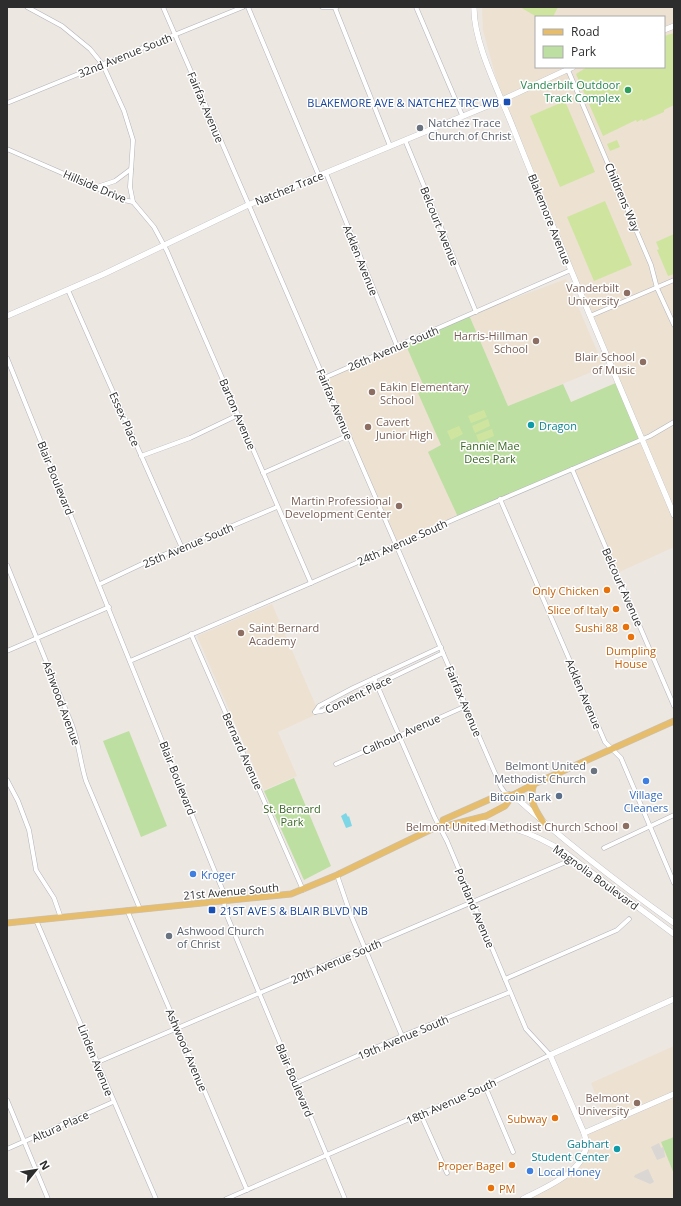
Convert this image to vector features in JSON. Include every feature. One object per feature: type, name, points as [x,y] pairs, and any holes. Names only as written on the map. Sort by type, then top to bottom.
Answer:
[{"type":"main road","name":"Blakemore Avenue","points":[[474,7],[477,30],[502,100],[590,316],[674,515]]},
{"type":"main road","name":"Natchez Trace","points":[[7,316],[68,290],[248,205],[502,100],[571,68]]},
{"type":"main road","name":"21st Avenue South","points":[[7,923],[128,910],[274,897],[304,890],[440,825],[443,820],[497,796],[513,795],[610,749],[674,721]]},
{"type":"main road","points":[[534,784],[531,792],[532,802],[543,822]]},
{"type":"main road","name":"21st Avenue South","points":[[440,825],[446,826],[486,816],[505,806],[513,795]]},
{"type":"main road","name":"Magnolia Boulevard","points":[[513,795],[543,822],[604,872],[674,923]]},
{"type":"main road","name":"Magnolia Boulevard","points":[[467,821],[494,823],[520,830],[549,843],[674,934]]},
{"type":"main road","name":"18th Avenue South","points":[[550,1055],[674,999]]},
{"type":"main road","name":"Portland Avenue","points":[[550,1055],[584,1133]]},
{"type":"main road","points":[[523,1199],[562,1178],[573,1170],[586,1148],[584,1133],[674,1094]]},
{"type":"street","points":[[27,7],[62,26],[90,49],[103,64],[124,111],[133,140],[130,187],[133,202]]},
{"type":"street","name":"Fairfax Avenue","points":[[163,7],[441,647],[500,787],[505,793],[513,795]]},
{"type":"street","name":"32nd Avenue South","points":[[7,103],[243,7]]},
{"type":"street","points":[[248,7],[319,176]]},
{"type":"street","points":[[322,7],[336,7],[390,146]]},
{"type":"street","points":[[416,7],[462,116]]},
{"type":"street","name":"Childrens Way","points":[[571,68],[652,265],[658,288],[674,326]]},
{"type":"street","name":"Belcourt Avenue","points":[[405,140],[476,312]]},
{"type":"street","name":"Hillside Drive","points":[[7,149],[124,200],[133,202],[154,227],[164,245]]},
{"type":"street","points":[[97,187],[115,180],[131,169]]},
{"type":"street","name":"Acklen Avenue","points":[[326,173],[397,346]]},
{"type":"street","name":"Barton Avenue","points":[[164,245],[311,583]]},
{"type":"street","name":"26th Avenue South","points":[[324,378],[571,270]]},
{"type":"street","points":[[590,316],[674,280]]},
{"type":"street","name":"Essex Place","points":[[68,290],[182,548]]},
{"type":"street","name":"Blair Boulevard","points":[[7,358],[100,584],[220,885],[225,911],[326,1157],[345,1199]]},
{"type":"street","points":[[141,456],[190,438],[238,415]]},
{"type":"street","name":"24th Avenue South","points":[[130,661],[500,499],[642,439],[674,422]]},
{"type":"street","points":[[263,473],[348,435]]},
{"type":"street","name":"Belcourt Avenue","points":[[572,469],[674,706]]},
{"type":"street","name":"Acklen Avenue","points":[[500,499],[606,744],[621,758],[674,884]]},
{"type":"street","name":"25th Avenue South","points":[[100,584],[277,507]]},
{"type":"street","name":"Ashwood Avenue","points":[[7,564],[79,744],[79,759],[86,780],[140,909]]},
{"type":"street","points":[[7,651],[109,607]]},
{"type":"street","name":"Bernard Avenue","points":[[191,634],[304,890]]},
{"type":"street","name":"Convent Place","points":[[441,647],[374,678],[319,706],[314,712],[322,711],[443,653]]},
{"type":"street","name":"Portland Avenue","points":[[374,678],[398,736],[447,841],[526,1029],[550,1055]]},
{"type":"street","name":"Calhoun Avenue","points":[[336,764],[466,706]]},
{"type":"street","points":[[7,780],[18,801],[29,830],[36,870],[54,898],[61,918]]},
{"type":"street","points":[[604,848],[674,815]]},
{"type":"street","name":"20th Avenue South","points":[[98,1062],[573,859]]},
{"type":"street","points":[[337,875],[365,949],[402,1036]]},
{"type":"street","name":"Ashwood Avenue","points":[[128,910],[247,1190]]},
{"type":"street","points":[[505,979],[617,930],[629,919]]},
{"type":"street","name":"Linden Avenue","points":[[36,920],[156,1199]]},
{"type":"street","name":"19th Avenue South","points":[[296,1083],[402,1036],[510,992]]},
{"type":"street","name":"18th Avenue South","points":[[226,1199],[242,1195],[247,1190],[326,1157],[485,1086],[550,1055]]},
{"type":"street","points":[[485,1086],[513,1152]]},
{"type":"street","points":[[7,1100],[48,1199]]},
{"type":"street","name":"Altura Place","points":[[7,1148],[24,1142],[113,1102]]},
{"type":"street","points":[[421,1114],[447,1173]]},
{"type":"shaded area","name":"Vanderbilt University","points":[[482,7],[674,7],[674,547],[617,573],[572,469],[642,440],[502,100],[483,30]]},
{"type":"shaded area","name":"Harris-Hillman School","points":[[566,279],[604,367],[508,406],[469,315]]},
{"type":"shaded area","points":[[417,337],[491,503],[396,545],[324,378]]},
{"type":"shaded area","points":[[272,604],[319,713],[278,732],[297,776],[264,790],[197,636]]},
{"type":"shaded area","name":"Belmont University","points":[[674,1046],[674,1199],[523,1199],[569,1174],[584,1152],[584,1133],[607,1123],[591,1083]]},
{"type":"shaded area","points":[[659,1143],[661,1148],[663,1147],[664,1149],[665,1157],[657,1160],[651,1147]]},
{"type":"shaded area","points":[[648,1169],[654,1182],[650,1184],[634,1177],[635,1175]]},
{"type":"green space","points":[[520,7],[558,7],[554,16],[535,16]]},
{"type":"green space","name":"Vanderbilt Outdoor Track Complex","points":[[674,33],[674,105],[664,110],[664,112],[643,121],[642,119],[637,122],[636,120],[603,136],[576,74],[585,68],[665,68],[665,36]]},
{"type":"green space","points":[[565,101],[595,172],[560,187],[530,116]]},
{"type":"green space","points":[[617,140],[620,147],[610,151],[607,144]]},
{"type":"green space","points":[[605,201],[632,265],[594,281],[567,217]]},
{"type":"green space","points":[[674,234],[674,274],[668,276],[657,250],[659,249],[656,242]]},
{"type":"green space","name":"Fannie Mae Dees Park","points":[[469,315],[508,406],[563,384],[571,402],[618,382],[642,439],[458,517],[428,452],[441,445],[418,393],[425,389],[405,343]]},
{"type":"green space","points":[[484,410],[487,417],[471,423],[468,416]]},
{"type":"green space","points":[[488,419],[490,426],[475,433],[472,426]]},
{"type":"green space","points":[[459,426],[463,434],[451,440],[447,431]]},
{"type":"green space","points":[[492,429],[494,436],[479,442],[476,435]]},
{"type":"green space","points":[[129,731],[167,826],[141,837],[103,741]]},
{"type":"green space","name":"St. Bernard Park","points":[[294,778],[331,866],[304,880],[264,791]]},
{"type":"green space","points":[[674,1137],[674,1174],[661,1142]]},
{"type":"water","points":[[346,813],[348,817],[349,816],[352,826],[346,828],[341,816]]},
{"type":"place","name":"Vanderbilt Outdoor Track Complex","points":[[628,90]]},
{"type":"place","name":"BLAKEMORE AVE & NATCHEZ TRC WB","points":[[507,102]]},
{"type":"place","name":"Natchez Trace Church of Christ","points":[[420,128]]},
{"type":"place","name":"Vanderbilt University","points":[[627,293]]},
{"type":"place","name":"Harris-Hillman School","points":[[536,341]]},
{"type":"place","name":"Blair School of Music","points":[[643,362]]},
{"type":"place","name":"Eakin Elementary School","points":[[372,392]]},
{"type":"place","name":"Dragon","points":[[531,425]]},
{"type":"place","name":"Cavert Junior High","points":[[368,427]]},
{"type":"place","name":"Martin Professional Development Center","points":[[399,506]]},
{"type":"place","name":"Only Chicken","points":[[607,590]]},
{"type":"place","name":"Slice of Italy","points":[[616,609]]},
{"type":"place","name":"Sushi 88","points":[[626,627]]},
{"type":"place","name":"Saint Bernard Academy","points":[[241,633]]},
{"type":"place","name":"Dumpling House","points":[[631,637]]},
{"type":"place","name":"Belmont United Methodist Church","points":[[594,771]]},
{"type":"place","name":"Village Cleaners","points":[[646,781]]},
{"type":"place","name":"Bitcoin Park","points":[[559,796]]},
{"type":"place","name":"Belmont United Methodist Church School","points":[[626,826]]},
{"type":"place","name":"Kroger","points":[[193,874]]},
{"type":"place","name":"21ST AVE S & BLAIR BLVD NB","points":[[212,910]]},
{"type":"place","name":"Ashwood Church of Christ","points":[[169,936]]},
{"type":"place","name":"Belmont University","points":[[637,1103]]},
{"type":"place","name":"Subway","points":[[555,1118]]},
{"type":"place","name":"Gabhart Student Center","points":[[617,1149]]},
{"type":"place","name":"Proper Bagel","points":[[512,1165]]},
{"type":"place","name":"Local Honey","points":[[530,1171]]},
{"type":"place","name":"PM","points":[[491,1188]]}]
